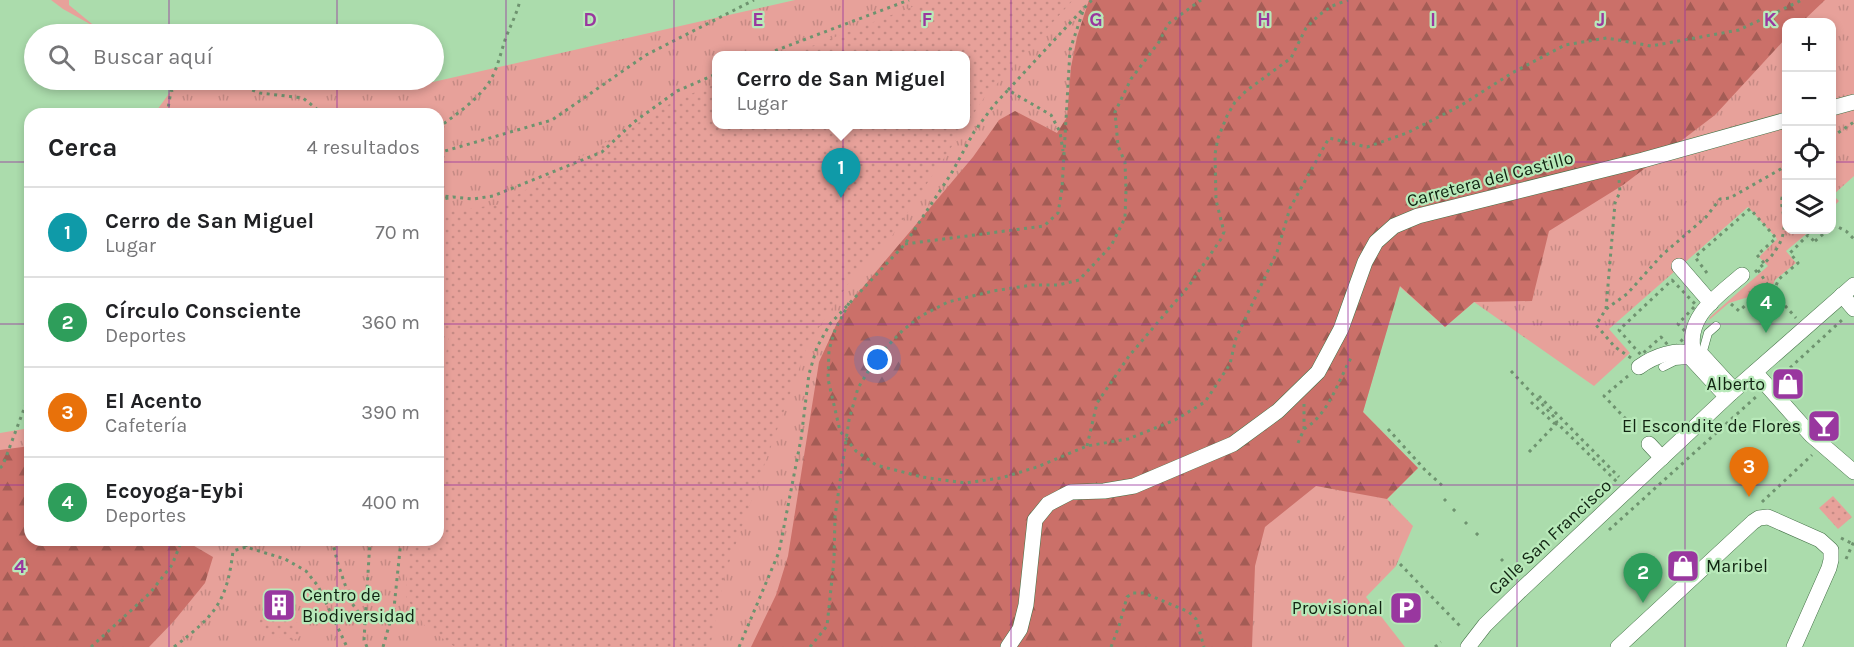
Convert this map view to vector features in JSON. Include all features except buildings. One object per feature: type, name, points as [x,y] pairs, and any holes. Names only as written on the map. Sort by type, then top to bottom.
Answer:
[{"type":"street","points":[[1836,107],[1854,102]]},
{"type":"street","name":"Carretera del Castillo","points":[[1008,647],[1020,629],[1026,605],[1035,520],[1048,504],[1071,492],[1104,491],[1134,486],[1233,444],[1278,411],[1318,372],[1341,329],[1365,262],[1376,242],[1394,226],[1418,216],[1617,167],[1782,121]]},
{"type":"street","points":[[1679,266],[1711,303]]},
{"type":"street","points":[[1731,394],[1694,354],[1691,343],[1692,333],[1701,313],[1742,275]]},
{"type":"street","points":[[1848,290],[1850,313]]},
{"type":"street","name":"Calle San Francisco","points":[[1474,645],[1490,619],[1731,394],[1848,290]]},
{"type":"street","points":[[1639,367],[1648,361],[1673,352],[1684,351],[1694,354]]},
{"type":"street","points":[[1755,372],[1810,435],[1854,472]]},
{"type":"street","points":[[1648,444],[1662,458]]},
{"type":"street","points":[[1618,647],[1753,522],[1768,517],[1820,540],[1831,550],[1829,568],[1794,647]]},
{"type":"lane","points":[[1716,326],[1708,333],[1703,351],[1731,394]]},
{"type":"lane","points":[[1663,368],[1675,362],[1688,360],[1731,394]]},
{"type":"path","points":[[444,123],[488,84],[500,59],[520,0]]},
{"type":"path","points":[[444,151],[552,120],[646,55],[754,0]]},
{"type":"path","points":[[774,51],[909,0]]},
{"type":"path","points":[[739,647],[779,552],[797,459],[808,374],[817,347],[830,324],[905,244],[951,174],[974,132],[994,105],[1092,0]]},
{"type":"path","points":[[810,647],[827,626],[834,560],[835,516],[849,420],[858,388],[877,357],[903,330],[921,316],[948,302],[993,291],[1032,285],[1058,285],[1079,280],[1111,246],[1125,218],[1126,190],[1125,162],[1118,146],[1115,112],[1131,79],[1160,42],[1168,24],[1201,0]]},
{"type":"path","points":[[1087,447],[1097,403],[1129,356],[1188,287],[1221,239],[1224,232],[1216,200],[1215,154],[1218,138],[1235,102],[1246,91],[1291,58],[1306,28],[1319,15],[1332,6],[1348,0]]},
{"type":"path","points":[[849,303],[835,330],[829,350],[828,379],[840,430],[856,452],[876,465],[922,477],[965,483],[1001,478],[1028,470],[1087,447],[1128,438],[1175,420],[1205,402],[1230,364],[1236,338],[1277,252],[1290,208],[1329,138],[1367,147],[1407,133],[1460,106],[1512,73],[1565,45],[1607,38],[1652,46],[1739,30],[1802,0]]},
{"type":"path","points":[[905,244],[1044,226],[1058,213],[1062,189],[1070,50],[1084,8]]},
{"type":"path","points":[[444,196],[473,199],[494,196],[602,152],[634,122],[677,91],[712,76]]},
{"type":"path","points":[[168,108],[173,90]]},
{"type":"path","points":[[252,90],[303,98],[316,108]]},
{"type":"path","points":[[1008,90],[1051,115],[1060,132],[1064,151]]},
{"type":"path","points":[[1836,135],[1854,123]]},
{"type":"path","points":[[1606,309],[1615,203],[1620,192],[1617,167]]},
{"type":"path","points":[[1782,196],[1780,205],[1782,211]]},
{"type":"path","points":[[444,199],[453,197]]},
{"type":"path","points":[[1695,257],[1750,209],[1776,238],[1756,255],[1765,264],[1775,255],[1783,234]]},
{"type":"path","points":[[1836,226],[1846,231],[1854,240]]},
{"type":"path","points":[[1739,311],[1755,297],[1773,292],[1779,279],[1798,263],[1790,253],[1808,235],[1814,242],[1823,234]]},
{"type":"path","points":[[1758,270],[1773,292],[1805,328]]},
{"type":"path","points":[[1672,280],[1696,305],[1678,324],[1688,334],[1672,350],[1660,337],[1641,355],[1619,330],[1672,280]]},
{"type":"path","points":[[1776,380],[1850,313]]},
{"type":"path","points":[[1304,429],[1314,423],[1320,415],[1352,356]]},
{"type":"path","points":[[1639,367],[1604,396],[1648,444]]},
{"type":"path","points":[[1511,371],[1620,477]]},
{"type":"path","points":[[1298,443],[1304,429],[1305,407],[1299,392]]},
{"type":"path","points":[[1604,534],[1760,394]]},
{"type":"path","points":[[1537,397],[1556,419],[1556,423]]},
{"type":"path","points":[[1531,402],[1556,423],[1626,492]]},
{"type":"path","points":[[0,468],[24,409]]},
{"type":"path","points":[[1529,453],[1556,423]]},
{"type":"path","points":[[1388,429],[1426,471],[1445,488]]},
{"type":"path","points":[[1453,509],[1457,513]]},
{"type":"path","points":[[91,647],[150,593],[172,565],[180,546]]},
{"type":"path","points":[[334,546],[351,602],[365,621]]},
{"type":"path","points":[[367,647],[364,640],[370,546]]},
{"type":"path","points":[[383,647],[394,608],[400,546]]},
{"type":"path","points":[[174,647],[202,625],[222,599],[233,551],[246,547],[285,559],[306,571],[318,586],[347,647]]},
{"type":"path","points":[[1400,564],[1460,626]]},
{"type":"path","points":[[1111,647],[1127,597],[1133,593],[1144,593],[1189,612],[1196,620],[1204,647]]},
{"type":"path","points":[[1435,647],[1442,642]]},
{"type":"green space","points":[[51,0],[69,0],[69,5],[92,24],[90,24]]},
{"type":"green space","points":[[795,0],[1854,0],[1854,176],[1836,192],[1836,18],[1782,18],[1782,234],[1806,234],[1786,251],[1796,263],[1775,280],[1771,290],[1729,303],[1709,320],[1768,266],[1759,257],[1777,239],[1748,207],[1609,329],[1630,353],[1594,386],[1474,302],[1445,327],[1399,286],[1363,412],[1418,468],[1387,499],[1413,526],[1396,566],[1366,597],[1405,647],[0,647],[0,433],[24,429],[24,546],[444,546],[444,108],[158,108],[172,90],[444,90],[444,80]]},
{"type":"green space","points":[[930,0],[1073,0],[984,98],[970,119],[970,51],[799,51]]},
{"type":"green space","points":[[1089,0],[1825,0],[1806,18],[1782,18],[1782,42],[1715,115],[1623,185],[1549,231],[1532,301],[1474,302],[1445,327],[1400,286],[1363,412],[1418,468],[1387,499],[1316,486],[1265,527],[1255,566],[1252,647],[751,647],[776,595],[788,556],[819,362],[837,323],[858,293],[973,157],[999,120],[1015,111],[1057,133],[1067,117],[1071,67],[1077,37]]},
{"type":"green space","points":[[712,86],[712,129],[963,129],[890,239],[852,278],[808,344],[725,574],[710,647],[455,647],[425,626],[406,597],[409,546],[444,546],[444,368],[449,334],[444,330],[444,212],[502,204],[678,99]]},
{"type":"green space","points":[[24,447],[24,546],[194,546],[213,557],[205,583],[149,647],[0,647],[0,450]]},
{"type":"green space","points":[[1833,496],[1852,517],[1838,529],[1819,508]]},
{"type":"green space","points":[[264,610],[298,623],[301,630],[299,637],[291,640],[285,639],[257,629]]},
{"type":"place","name":"Cerro de San Miguel","points":[[841,198]]},
{"type":"place","name":"Ecoyoga-Eybi","points":[[1766,333]]},
{"type":"place","name":"Alberto","points":[[1788,384]]},
{"type":"place","name":"El Escondite de Flores","points":[[1824,426]]},
{"type":"place","name":"El Acento","points":[[1749,497]]},
{"type":"place","name":"Maribel","points":[[1683,566]]},
{"type":"place","name":"Círculo Consciente","points":[[1643,603]]},
{"type":"place","name":"Centro de Biodiversidad","points":[[279,605]]},
{"type":"place","name":"Provisional","points":[[1406,608]]}]
